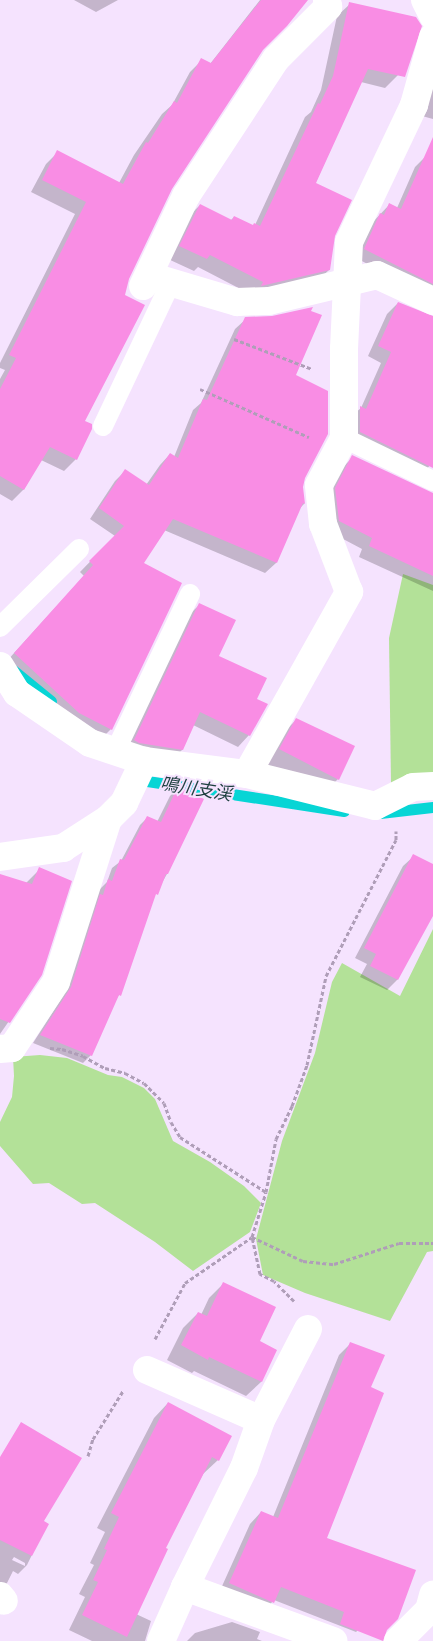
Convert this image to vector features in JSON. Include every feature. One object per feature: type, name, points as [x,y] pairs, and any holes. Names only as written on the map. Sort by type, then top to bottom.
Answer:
[{"type":"street","points":[[424,0],[433,16]]},
{"type":"street","points":[[327,3],[276,59],[186,196],[154,281],[237,302],[269,301],[377,275],[433,301]]},
{"type":"street","points":[[248,774],[349,592],[323,524],[319,485],[341,444],[346,283],[350,242],[414,105],[433,36]]},
{"type":"street","points":[[0,666],[17,693],[102,748],[144,763],[248,774],[375,806],[413,787],[433,786]]},
{"type":"street","points":[[0,857],[62,848],[108,819],[124,803],[144,763]]},
{"type":"street","points":[[6,1049],[56,982],[108,819]]},
{"type":"street","points":[[161,1641],[185,1587],[244,1468],[261,1420],[308,1329]]},
{"type":"street","points":[[147,1370],[261,1420]]},
{"type":"street","points":[[185,1587],[334,1641]]},
{"type":"street","points":[[398,1641],[432,1605]]},
{"type":"lane","points":[[102,426],[154,281]]},
{"type":"lane","points":[[341,444],[433,481]]},
{"type":"lane","points":[[0,627],[79,549]]},
{"type":"lane","points":[[102,748],[190,594]]},
{"type":"path","points":[[234,339],[344,382]]},
{"type":"path","points":[[200,389],[341,444]]},
{"type":"path","points":[[308,1329],[309,1319],[291,1297],[274,1282],[260,1274],[252,1238],[266,1192],[276,1139],[292,1106],[307,1065],[326,976],[396,840],[396,796]]},
{"type":"path","points":[[6,1049],[62,1049],[83,1056],[105,1068],[125,1073],[144,1083],[164,1103],[171,1122],[180,1137],[266,1192]]},
{"type":"path","points":[[252,1238],[303,1261],[334,1264],[399,1243],[433,1243]]},
{"type":"path","points":[[153,1343],[185,1283],[252,1238]]},
{"type":"path","points":[[88,1456],[93,1438],[125,1389]]},
{"type":"green space","points":[[403,574],[433,585],[433,779],[391,783],[389,638]]},
{"type":"green space","points":[[433,929],[433,1251],[427,1252],[390,1321],[305,1293],[263,1275],[256,1239],[282,1141],[315,1053],[332,982],[342,963],[400,996]]},
{"type":"green space","points":[[40,1055],[67,1058],[108,1075],[122,1077],[144,1088],[155,1099],[173,1141],[210,1162],[244,1186],[261,1203],[250,1232],[193,1271],[155,1242],[95,1203],[82,1204],[49,1183],[33,1184],[0,1146],[0,1122],[12,1097],[13,1057]]},
{"type":"building","points":[[261,0],[308,0],[287,26],[263,50],[172,189],[129,279],[125,295],[145,305],[85,421],[92,424],[92,429],[77,460],[50,447],[24,490],[0,476],[0,389],[16,358],[9,355],[86,202],[42,180],[57,150],[123,184],[146,142],[148,143],[174,101],[177,103],[201,58],[211,63]]},
{"type":"building","points":[[349,2],[416,17],[422,26],[405,77],[368,69],[316,183],[352,200],[335,236],[330,270],[261,286],[263,282],[210,255],[207,259],[179,246],[200,204],[232,220],[234,216],[253,225],[254,223],[260,226],[318,103],[320,104],[333,76]]},
{"type":"building","points":[[433,137],[433,284],[364,249],[380,213],[384,215],[389,203],[401,209]]},
{"type":"building","points":[[398,302],[433,316],[433,468],[360,432],[360,406],[366,409],[391,352],[378,346]]},
{"type":"building","points":[[313,307],[311,311],[322,315],[296,375],[328,391],[328,434],[305,478],[303,487],[305,504],[303,503],[277,563],[173,519],[144,563],[182,583],[112,730],[79,713],[14,653],[93,565],[89,561],[124,526],[99,508],[125,469],[149,485],[170,453],[178,458],[203,399],[207,400],[245,317],[272,316]]},
{"type":"building","points":[[352,455],[433,493],[433,576],[369,546],[372,538],[339,521],[335,488]]},
{"type":"building","points":[[199,603],[236,620],[219,656],[267,678],[257,699],[268,704],[250,736],[200,712],[183,750],[139,743],[134,740]]},
{"type":"building","points":[[296,718],[355,746],[339,780],[279,749]]},
{"type":"building","points":[[178,786],[204,799],[168,874],[166,874],[158,895],[156,894],[121,996],[119,995],[92,1056],[40,1035],[71,987],[100,894],[103,895],[108,879],[112,881],[120,859],[124,860],[147,816],[161,822]]},
{"type":"building","points":[[413,854],[433,864],[433,916],[398,980],[370,966],[376,954],[364,948]]},
{"type":"building","points":[[39,867],[72,881],[42,975],[10,1023],[0,1019],[0,874],[32,884]]},
{"type":"building","points":[[223,1282],[276,1307],[260,1341],[277,1350],[262,1382],[209,1357],[208,1360],[181,1345],[198,1312],[207,1316]]},
{"type":"building","points":[[350,1342],[385,1355],[371,1387],[384,1393],[327,1538],[416,1570],[398,1619],[387,1630],[383,1641],[340,1624],[344,1612],[281,1587],[274,1603],[229,1583],[261,1511],[278,1518]]},
{"type":"building","points":[[168,1402],[232,1436],[219,1461],[212,1457],[166,1548],[168,1549],[127,1637],[82,1615],[98,1582],[93,1580],[107,1550],[104,1549],[119,1517],[111,1513]]},
{"type":"building","points":[[21,1422],[82,1458],[44,1521],[49,1524],[32,1556],[0,1540],[0,1457]]},
{"type":"waterway","name":"鳴川支渓","points":[[13,670],[51,701]]},
{"type":"waterway","name":"鳴川支渓","points":[[138,773],[147,781],[344,811]]},
{"type":"waterway","name":"鳴川支渓","points":[[380,813],[433,807]]}]
